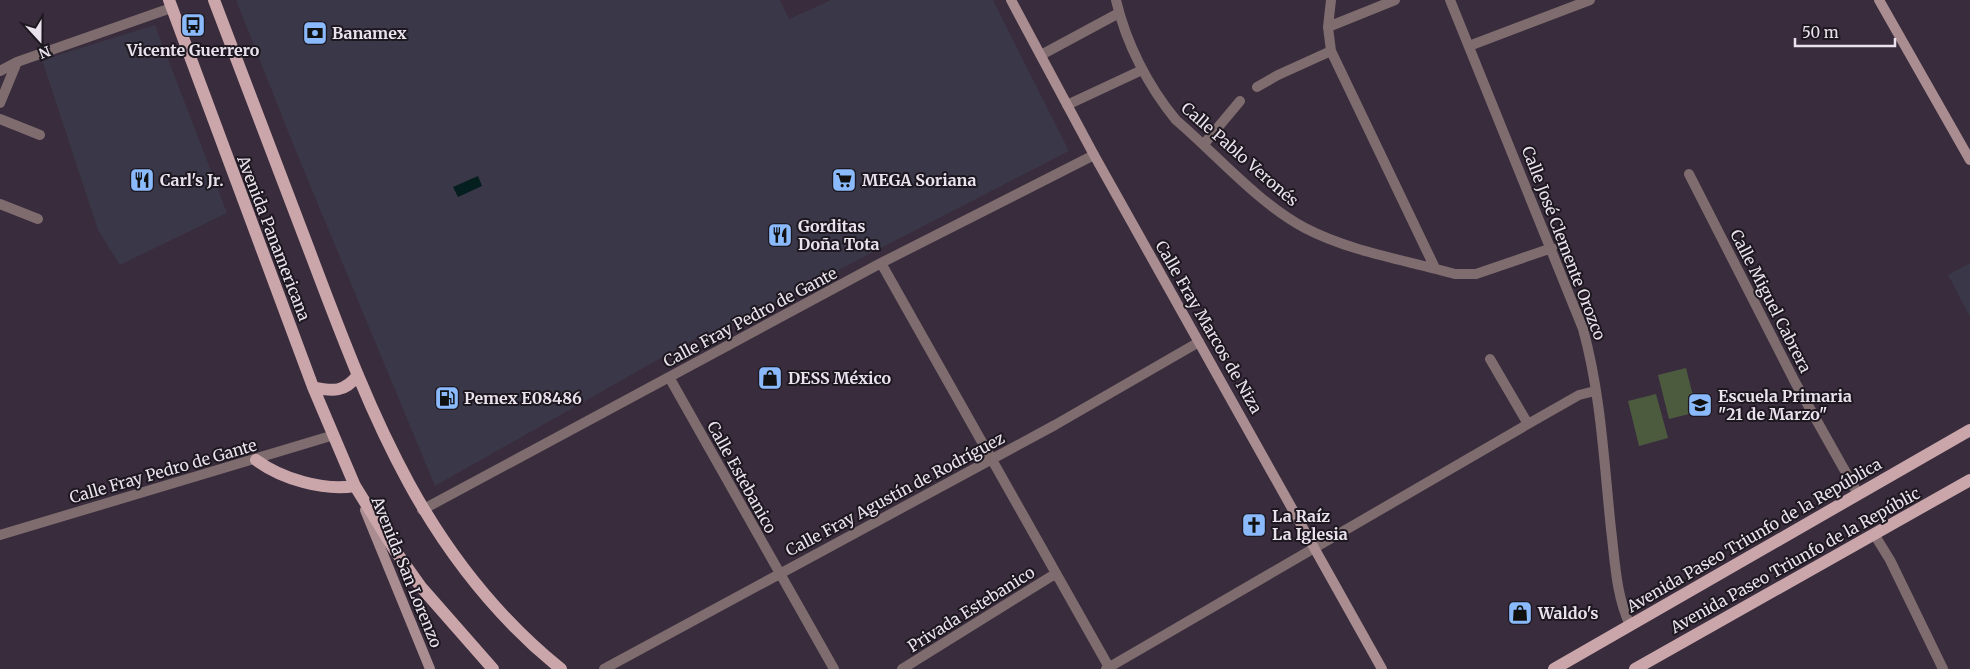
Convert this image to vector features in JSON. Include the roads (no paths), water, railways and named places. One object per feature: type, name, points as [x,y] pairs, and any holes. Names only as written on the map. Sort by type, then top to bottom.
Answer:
[{"type":"main road","name":"Avenida Panamericana","points":[[214,0],[358,374],[382,431],[422,510]]},
{"type":"main road","name":"Avenida Panamericana","points":[[170,4],[313,387],[355,486]]},
{"type":"main road","points":[[313,387],[326,390],[340,390],[351,383],[358,374]]},
{"type":"main road","name":"Avenida Paseo Triunfo de la República","points":[[1554,669],[1970,430]]},
{"type":"main road","points":[[256,460],[274,472],[292,478],[331,487],[355,486],[394,549],[421,587],[493,669]]},
{"type":"main road","name":"Avenida Paseo Triunfo de la Repúblic","points":[[1635,669],[1970,480]]},
{"type":"main road","points":[[422,510],[469,576],[513,626],[561,669]]},
{"type":"street","name":"Calle Fray Marcos de Niza","points":[[1011,0],[1094,155],[1315,546],[1382,669]]},
{"type":"street","name":"Calle Pablo Veronés","points":[[1116,0],[1119,13],[1142,70],[1162,104],[1176,120],[1276,210],[1304,228],[1331,240],[1455,274],[1476,274],[1552,248]]},
{"type":"street","points":[[1331,0],[1328,27],[1330,51],[1436,268]]},
{"type":"street","points":[[1328,27],[1395,0]]},
{"type":"street","name":"Calle José Clemente Orozco","points":[[1450,0],[1552,248],[1590,353],[1622,610],[1630,625]]},
{"type":"street","points":[[1469,46],[1590,0]]},
{"type":"street","points":[[1879,0],[1970,160]]},
{"type":"street","points":[[0,71],[17,62],[170,4]]},
{"type":"street","points":[[1041,55],[1119,13]]},
{"type":"street","points":[[1257,87],[1330,51]]},
{"type":"street","points":[[0,103],[17,62]]},
{"type":"street","points":[[1067,105],[1142,70]]},
{"type":"street","points":[[1204,144],[1240,101]]},
{"type":"street","points":[[0,119],[40,135]]},
{"type":"street","name":"Calle Fray Pedro de Gante","points":[[422,510],[881,263],[1094,155]]},
{"type":"street","name":"Calle Miguel Cabrera","points":[[1689,174],[1795,382],[1858,494]]},
{"type":"street","points":[[0,204],[38,219]]},
{"type":"street","points":[[881,263],[1108,668],[1315,546],[1579,395],[1596,391]]},
{"type":"street","name":"Calle Fray Agustín de Rodríguez","points":[[604,669],[992,459],[1199,342]]},
{"type":"street","points":[[1490,359],[1528,424]]},
{"type":"street","name":"Calle Estebanico","points":[[669,377],[779,575],[834,669]]},
{"type":"street","name":"Calle Fray Pedro de Gante","points":[[0,535],[256,460],[334,435]]},
{"type":"street","name":"Avenida San Lorenzo","points":[[355,486],[430,669]]},
{"type":"street","points":[[1874,534],[1890,560],[1944,669]]},
{"type":"street","name":"Privada Estebanico","points":[[902,669],[1055,574]]},
{"type":"place","name":"Vicente Guerrero","points":[[193,25]]},
{"type":"place","name":"Banamex","points":[[315,33]]},
{"type":"place","name":"Carl's Jr.","points":[[142,180]]},
{"type":"place","name":"MEGA Soriana","points":[[844,180]]},
{"type":"place","name":"Gorditas Doña Tota","points":[[780,235]]},
{"type":"place","name":"DESS México","points":[[770,378]]},
{"type":"place","name":"Pemex E08486","points":[[447,398]]},
{"type":"place","name":"Escuela Primaria \"21 de Marzo\"","points":[[1700,405]]},
{"type":"place","name":"La Raíz La Iglesia","points":[[1254,525]]},
{"type":"place","name":"Waldo's","points":[[1520,613]]}]
